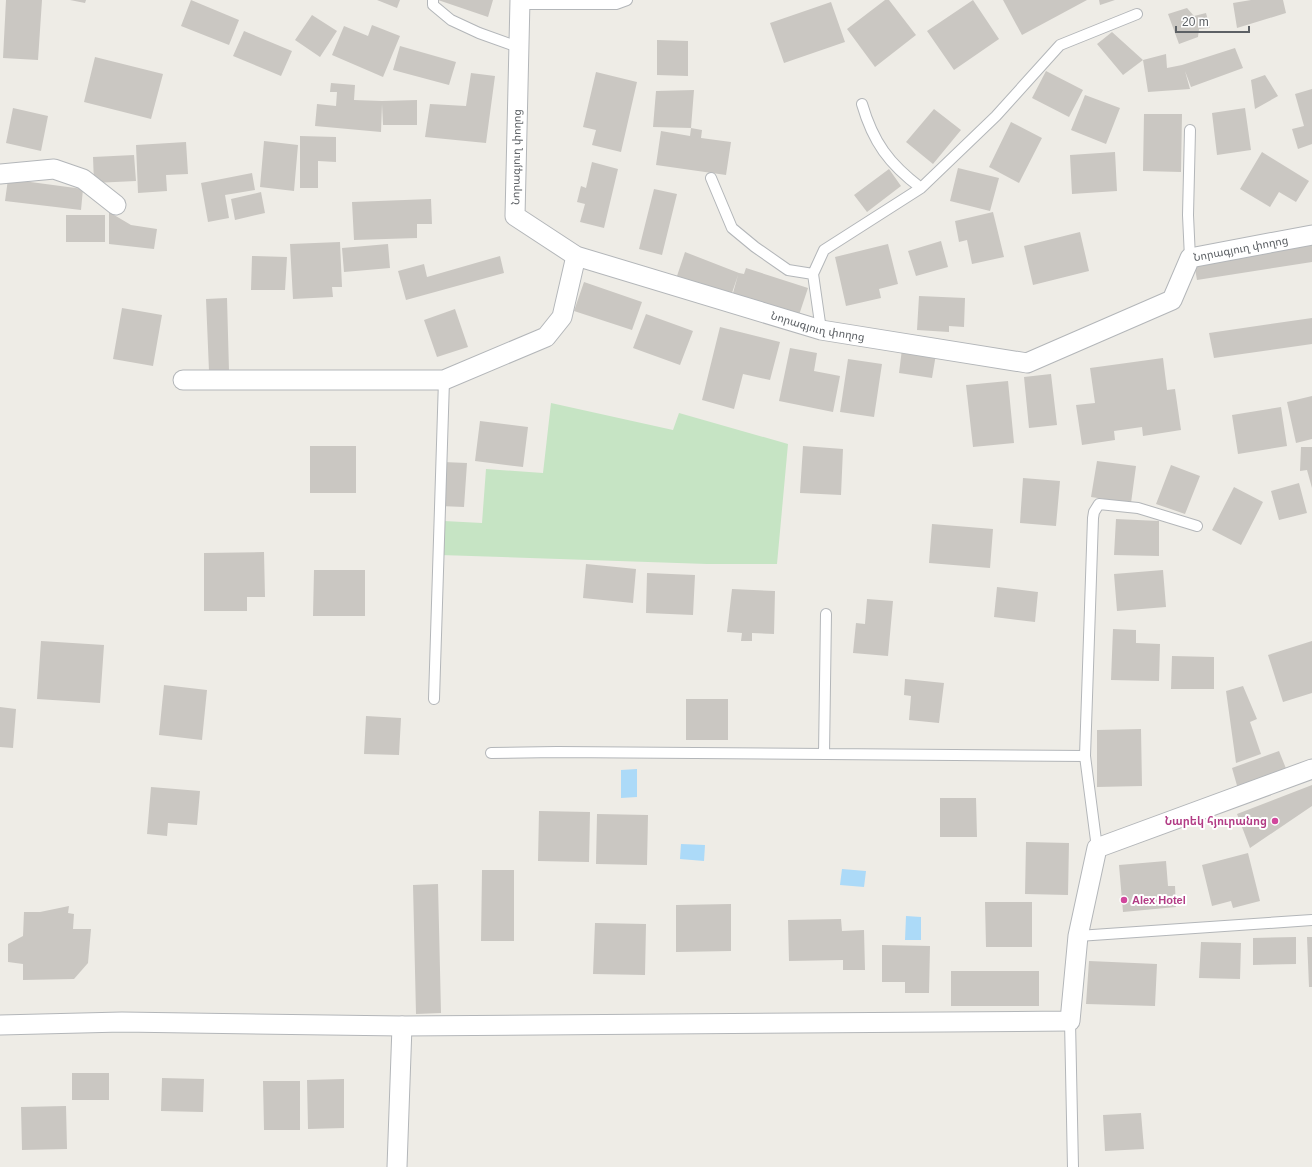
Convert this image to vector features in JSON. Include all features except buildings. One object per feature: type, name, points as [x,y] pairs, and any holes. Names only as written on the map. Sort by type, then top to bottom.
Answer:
[{"type":"street","name":"Նորագյուղ փողոց","points":[[519,2],[515,216],[576,256],[821,330],[1027,363],[1172,300],[1190,258],[1312,235]]},
{"type":"street","points":[[0,174],[54,169],[82,179],[116,205]]},
{"type":"street","points":[[183,380],[444,380],[546,337],[562,317],[576,256]]},
{"type":"street","points":[[0,1025],[122,1022],[402,1026],[1070,1020],[1078,936],[1097,848],[1312,769]]},
{"type":"street","points":[[397,1167],[402,1026]]},
{"type":"lane","points":[[432,0],[433,5],[451,20],[479,33],[518,47]]},
{"type":"lane","points":[[519,2],[616,4],[627,0]]},
{"type":"lane","points":[[821,330],[813,274],[824,250],[921,188],[996,116],[1060,45],[1137,14]]},
{"type":"lane","points":[[862,104],[875,139],[902,174],[921,188]]},
{"type":"lane","points":[[1190,130],[1188,215],[1190,258]]},
{"type":"lane","points":[[711,178],[732,228],[755,248],[788,270],[813,274]]},
{"type":"lane","points":[[434,699],[444,380]]},
{"type":"lane","points":[[1097,848],[1084,756],[1094,512],[1099,504],[1138,508],[1196,526]]},
{"type":"lane","points":[[824,754],[826,614]]},
{"type":"lane","points":[[490,753],[565,752],[1084,756]]},
{"type":"lane","points":[[1078,936],[1312,920]]},
{"type":"lane","points":[[1070,1020],[1073,1167]]},
{"type":"green space","points":[[551,403],[673,430],[679,413],[788,444],[777,564],[707,564],[440,555],[444,521],[482,523],[486,469],[543,473]]},
{"type":"water","points":[[637,769],[637,797],[621,798],[621,770]]},
{"type":"water","points":[[681,844],[705,845],[704,861],[680,859]]},
{"type":"water","points":[[842,869],[866,871],[864,887],[840,885]]},
{"type":"water","points":[[906,916],[921,917],[921,940],[905,940]]},
{"type":"place","name":"Նարեկ հյուրանոց","points":[[1275,821]]},
{"type":"place","name":"Alex Hotel","points":[[1124,900]]}]
